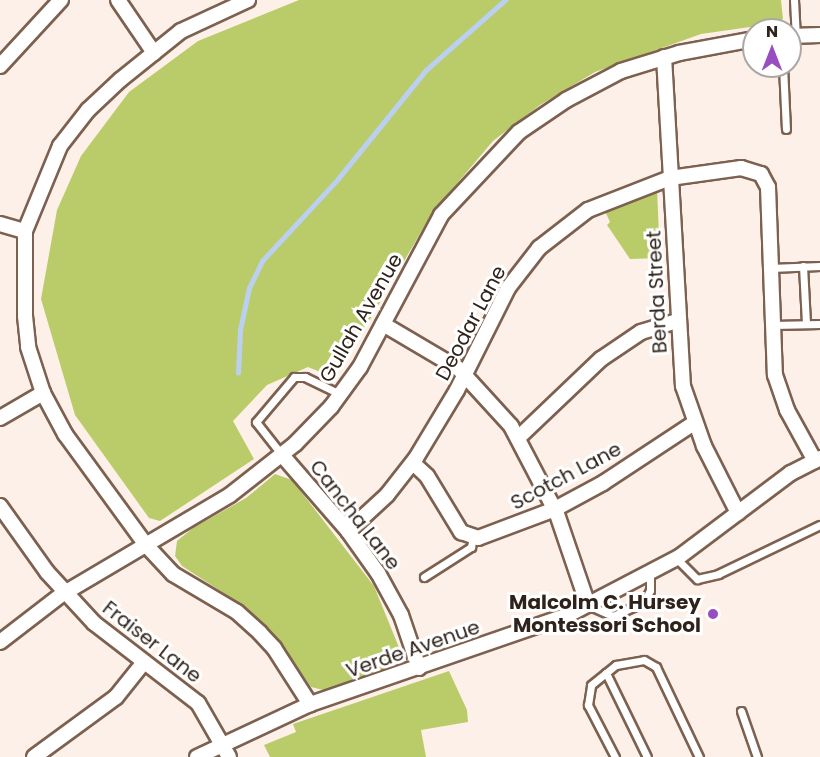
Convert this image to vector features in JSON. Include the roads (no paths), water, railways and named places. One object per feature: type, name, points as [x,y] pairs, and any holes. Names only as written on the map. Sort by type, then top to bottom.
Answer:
[{"type":"street","points":[[0,66],[61,0]]},
{"type":"street","points":[[118,0],[154,52]]},
{"type":"street","points":[[248,0],[181,31],[88,110],[60,146],[25,231],[28,347],[43,393],[65,434],[146,545],[173,574],[237,612],[260,633],[274,648],[310,704]]},
{"type":"street","points":[[802,36],[820,35]]},
{"type":"street","name":"Gullah Avenue","points":[[0,642],[66,593],[230,495],[282,455],[340,394],[382,324],[441,215],[519,132],[566,100],[621,71],[664,57],[742,41]]},
{"type":"street","name":"Berda Street","points":[[664,57],[683,386],[694,423],[738,513]]},
{"type":"street","name":"Deodar Lane","points":[[348,531],[387,495],[412,463],[465,376],[508,288],[539,248],[588,210],[670,178],[741,168],[761,174],[768,187],[771,325],[775,375],[787,410],[818,460]]},
{"type":"street","points":[[0,224],[25,231]]},
{"type":"street","points":[[518,438],[601,359],[641,332],[678,321]]},
{"type":"street","points":[[382,324],[430,350],[465,376],[489,400],[518,438],[555,509],[588,605]]},
{"type":"street","points":[[0,418],[43,393]]},
{"type":"street","name":"Scotch Lane","points":[[473,537],[491,535],[555,509],[603,483],[694,423]]},
{"type":"street","name":"Cancha Lane","points":[[282,455],[348,531],[390,594],[419,668]]},
{"type":"street","name":"Verde Avenue","points":[[197,757],[310,704],[504,639],[588,605],[676,558],[791,473],[818,460]]},
{"type":"street","points":[[412,463],[427,476],[461,532],[473,537]]},
{"type":"street","name":"Fraiser Lane","points":[[1,511],[66,593],[107,636],[198,703],[224,743],[229,757]]},
{"type":"street","points":[[34,757],[116,698],[144,662]]},
{"type":"lane","points":[[794,0],[794,18]]},
{"type":"lane","points":[[784,78],[786,129]]},
{"type":"lane","points":[[803,266],[806,324]]},
{"type":"lane","points":[[770,268],[820,266]]},
{"type":"lane","points":[[771,325],[820,324]]},
{"type":"lane","points":[[282,455],[256,422],[294,377],[305,377],[340,394]]},
{"type":"lane","points":[[676,558],[697,579],[718,574],[820,525]]},
{"type":"lane","points":[[424,577],[471,547],[473,537]]},
{"type":"lane","points":[[588,605],[613,616],[644,602],[650,590],[650,572]]},
{"type":"lane","points":[[615,757],[588,705],[591,685],[616,665],[644,660],[656,667],[699,757]]},
{"type":"lane","points":[[606,673],[647,757]]},
{"type":"lane","points":[[741,711],[757,757]]},
{"type":"waterway","points":[[238,373],[240,330],[249,288],[262,261],[337,180],[426,70],[505,0]]},
{"type":"place","name":"Malcolm C. Hursey Montessori School","points":[[713,614]]}]
